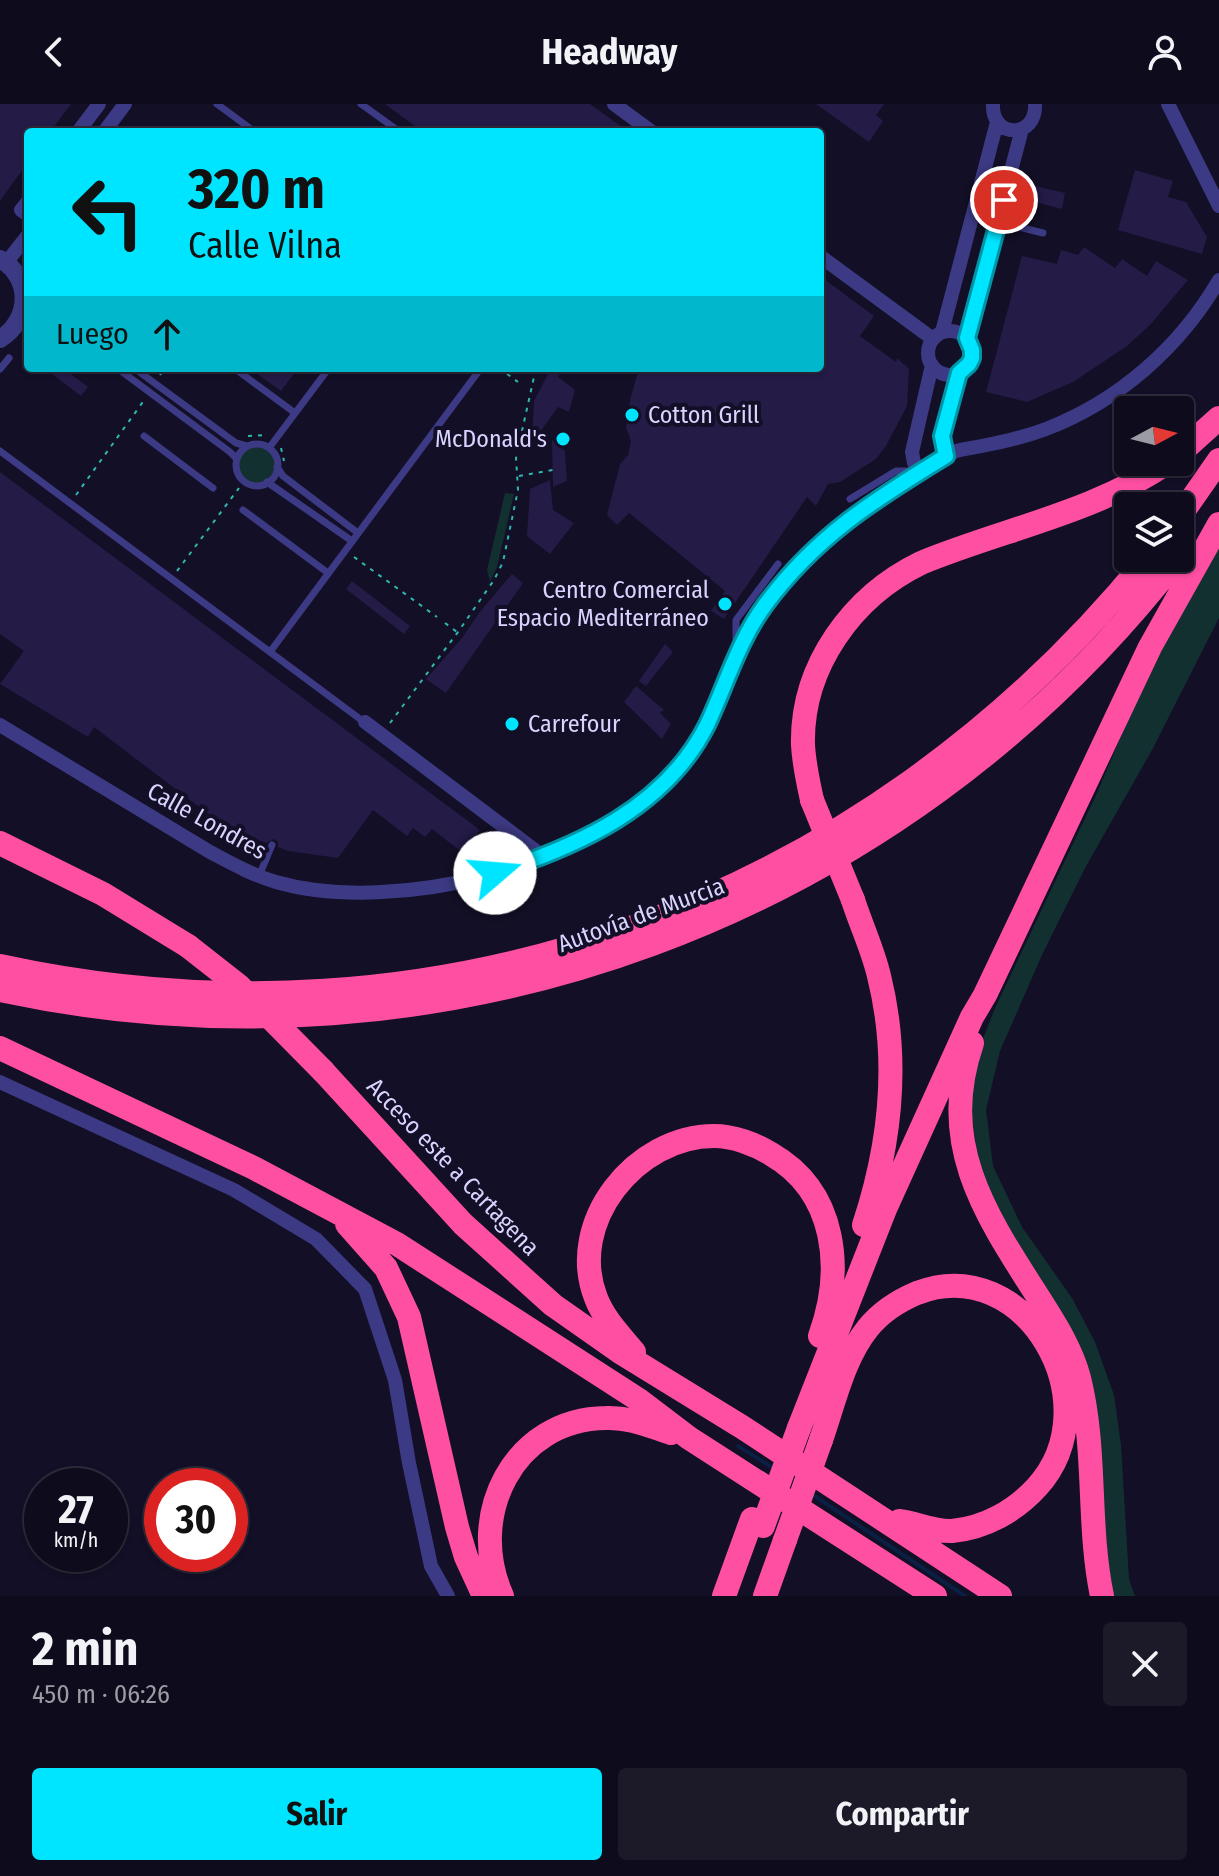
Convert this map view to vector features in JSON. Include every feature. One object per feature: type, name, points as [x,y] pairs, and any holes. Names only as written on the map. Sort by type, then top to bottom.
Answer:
[{"type":"highway","points":[[1194,440],[1219,418]]},
{"type":"highway","points":[[1194,496],[1219,460]]},
{"type":"highway","points":[[825,1321],[836,1302],[871,1203],[884,1149],[892,1055],[879,974],[812,800],[803,743],[812,685],[834,639],[871,596],[903,572],[1087,504],[1145,476]]},
{"type":"highway","name":"Autovía de Murcia","points":[[1194,539],[1219,508]]},
{"type":"highway","points":[[793,1425],[885,1209],[972,1017],[1150,647],[1219,524]]},
{"type":"highway","name":"Autovía de Murcia","points":[[0,966],[99,984],[180,992],[245,994],[349,989],[440,978],[503,964],[657,919],[715,895],[804,851],[858,819],[935,765],[1044,673],[1092,625],[1136,572]]},
{"type":"highway","name":"Autovía de Murcia","points":[[0,990],[96,1007],[178,1015],[245,1017],[351,1013],[444,1001],[508,987],[572,971],[665,941],[724,917],[815,871],[871,839],[949,784],[1061,690],[1124,625],[1167,572]]},
{"type":"highway","name":"Acceso este a Cartagena","points":[[0,843],[103,894],[188,946],[239,986],[323,1071],[491,1252],[587,1330],[1000,1596]]},
{"type":"highway","points":[[985,995],[961,1087],[960,1120],[964,1151],[986,1214],[1063,1338],[1078,1373],[1089,1432],[1094,1541],[1102,1596]]},
{"type":"highway","points":[[0,1048],[254,1168],[397,1244],[639,1400],[689,1438],[935,1596]]},
{"type":"highway","points":[[649,1370],[606,1319],[595,1296],[591,1244],[603,1205],[614,1188],[647,1157],[668,1145],[715,1136],[737,1139],[761,1148],[790,1167],[813,1191],[824,1212],[833,1248],[833,1280],[825,1321],[793,1425],[758,1522],[738,1596]]},
{"type":"highway","points":[[338,1214],[386,1268],[409,1317],[457,1527],[466,1557],[484,1596]]},
{"type":"highway","points":[[765,1596],[857,1344],[877,1318],[925,1290],[964,1287],[986,1292],[1006,1303],[1038,1330],[1059,1366],[1066,1406],[1060,1447],[1041,1483],[1009,1512],[972,1528],[950,1531],[927,1529],[882,1518]]},
{"type":"highway","points":[[502,1596],[493,1576],[488,1550],[489,1525],[495,1500],[506,1477],[519,1457],[536,1442],[569,1425],[604,1417],[646,1423],[689,1438]]},
{"type":"highway","points":[[724,1596],[758,1522]]},
{"type":"street","points":[[81,128],[99,104]]},
{"type":"street","points":[[107,128],[125,104]]},
{"type":"street","points":[[614,104],[647,128]]},
{"type":"street","points":[[922,471],[914,463],[912,452],[932,365],[929,354],[938,336],[997,122],[993,104]]},
{"type":"street","points":[[1168,104],[1219,206]]},
{"type":"street","points":[[997,122],[1008,130],[1022,129],[1033,121],[1037,105]]},
{"type":"street","points":[[946,456],[942,436],[959,373],[972,358],[967,338],[1022,129]]},
{"type":"street","points":[[0,339],[22,322],[24,285],[3,261],[24,239]]},
{"type":"street","points":[[824,259],[938,336]]},
{"type":"street","name":"Calle Londres","points":[[0,725],[210,852],[259,876],[304,888],[354,893],[386,892],[467,881],[544,857],[622,817],[660,788],[677,770],[706,727],[736,656],[763,607],[815,548],[854,515],[946,456],[1043,430],[1098,404],[1150,365],[1174,342],[1219,280]]},
{"type":"street","points":[[938,336],[951,331],[967,338]]},
{"type":"street","points":[[932,365],[944,373],[959,373]]},
{"type":"street","points":[[365,722],[544,857]]},
{"type":"street","points":[[0,1082],[234,1190],[316,1239],[365,1289],[395,1380],[431,1566],[448,1596]]},
{"type":"lane","points":[[217,104],[250,128]]},
{"type":"lane","points":[[361,104],[394,128]]},
{"type":"lane","points":[[998,222],[1043,233]]},
{"type":"lane","points":[[0,369],[9,358]]},
{"type":"lane","points":[[122,372],[237,459]]},
{"type":"lane","points":[[143,372],[236,443],[246,442],[269,448],[277,459],[277,467],[267,482],[255,485],[244,481],[237,471],[237,459],[246,442]]},
{"type":"lane","points":[[239,372],[295,413]]},
{"type":"lane","points":[[269,448],[326,372]]},
{"type":"lane","points":[[270,652],[478,372]]},
{"type":"lane","points":[[144,436],[213,488]]},
{"type":"lane","points":[[0,451],[365,722]]},
{"type":"lane","points":[[277,467],[283,476],[358,533]]},
{"type":"lane","points":[[850,499],[896,471],[922,471]]},
{"type":"lane","points":[[267,482],[352,541]]},
{"type":"lane","points":[[243,510],[328,573]]},
{"type":"lane","points":[[736,656],[736,620],[778,564]]},
{"type":"lane","points":[[259,876],[272,845]]},
{"type":"path","points":[[159,376],[162,372]]},
{"type":"path","points":[[504,372],[518,382]]},
{"type":"path","points":[[386,727],[458,632],[503,562],[518,490],[516,458],[535,372]]},
{"type":"path","points":[[70,503],[145,398]]},
{"type":"path","points":[[246,442],[258,434],[269,437]]},
{"type":"path","points":[[517,476],[553,470]]},
{"type":"path","points":[[172,579],[239,488]]},
{"type":"path","points":[[350,553],[437,617]]},
{"type":"path","points":[[445,623],[458,632]]},
{"type":"green space","points":[[257,444],[272,450],[278,465],[272,480],[257,486],[242,480],[236,465],[242,450]]},
{"type":"green space","points":[[505,493],[514,494],[497,567],[490,582],[487,570]]},
{"type":"green space","points":[[1219,542],[1219,618],[1042,955],[1000,1051],[986,1110],[993,1166],[1022,1227],[1072,1298],[1095,1342],[1114,1395],[1121,1445],[1129,1579],[1135,1596],[1113,1596],[1108,1579],[1102,1482],[980,1176],[969,1096],[977,1054],[995,1008],[1097,793],[1151,666]]},
{"type":"building","points":[[0,104],[71,104],[53,128],[24,128],[24,168],[0,201]]},
{"type":"building","points":[[385,104],[590,104],[623,128],[418,128]]},
{"type":"building","points":[[816,104],[884,104],[876,115],[883,121],[869,142]]},
{"type":"building","points":[[1135,170],[1173,181],[1168,197],[1186,202],[1207,237],[1202,254],[1118,230]]},
{"type":"building","points":[[1035,186],[1065,193],[1062,209],[1031,201]]},
{"type":"building","points":[[1084,247],[1115,268],[1122,259],[1147,276],[1156,261],[1188,280],[1150,325],[1127,346],[1073,382],[1027,402],[986,392],[1022,256],[1057,264],[1061,250],[1078,255]]},
{"type":"building","points":[[824,279],[874,316],[860,336],[896,362],[897,358],[909,369],[907,406],[876,459],[840,482],[828,484],[816,506],[807,497],[724,619],[711,611],[725,591],[629,513],[617,525],[607,515],[620,464],[628,455],[631,441],[626,428],[630,400],[638,372],[824,372]]},
{"type":"building","points":[[49,372],[68,372],[88,387],[81,396]]},
{"type":"building","points":[[255,372],[295,372],[281,391]]},
{"type":"building","points":[[549,372],[561,372],[558,377],[575,390],[569,412],[558,407],[532,443],[534,401]]},
{"type":"building","points":[[552,440],[565,451],[567,481],[553,487]]},
{"type":"building","points":[[0,472],[480,830],[463,853],[432,829],[425,837],[413,828],[407,836],[373,810],[338,858],[288,851],[278,847],[274,839],[266,843],[207,813],[94,727],[88,737],[0,684],[24,651],[0,634]]},
{"type":"building","points":[[550,480],[553,510],[574,523],[550,554],[527,536],[530,489]]},
{"type":"building","name":"Centro Comercial Espacio Mediterráneo","points":[[512,574],[523,583],[446,693],[426,679]]},
{"type":"building","points":[[352,581],[410,626],[404,634],[346,589]]},
{"type":"building","points":[[665,644],[673,652],[646,686],[639,681]]},
{"type":"building","points":[[636,686],[664,710],[660,713],[671,724],[662,739],[624,702]]},
{"type":"waterway","points":[[738,1446],[773,1468]]},
{"type":"waterway","points":[[810,1493],[965,1596]]},
{"type":"place","name":"Cotton Grill","points":[[632,415]]},
{"type":"place","name":"McDonald's","points":[[563,439]]},
{"type":"place","name":"Centro Comercial Espacio Mediterráneo","points":[[725,604]]},
{"type":"place","name":"Carrefour","points":[[512,724]]},
{"type":"route","points":[[495,873],[583,840],[641,805],[660,788],[677,770],[706,727],[749,631],[783,582],[832,531],[946,456],[942,436],[959,373],[972,358],[967,338],[1004,200]]}]
